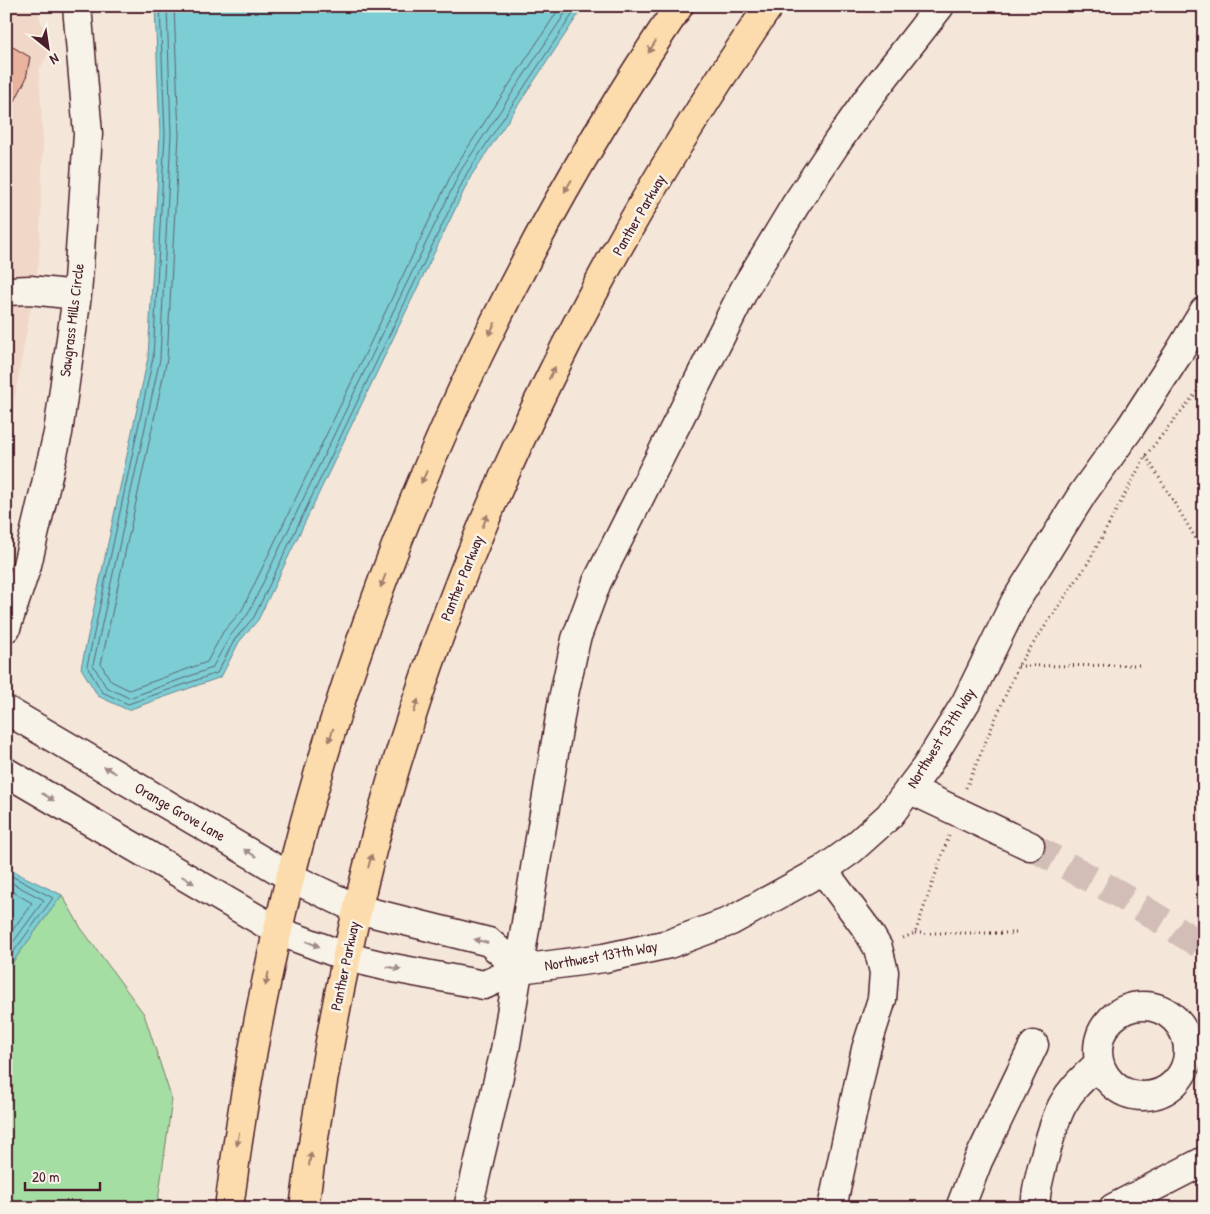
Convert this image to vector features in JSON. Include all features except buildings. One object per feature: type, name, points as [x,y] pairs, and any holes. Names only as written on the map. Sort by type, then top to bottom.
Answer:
[{"type":"main road","points":[[229,1208],[237,1145],[257,1028],[278,931],[322,764],[367,621],[418,488],[489,336],[542,230],[590,146],[679,6]]},
{"type":"main road","name":"Panther Parkway","points":[[304,1208],[315,1131],[357,909],[392,780],[445,621],[492,506],[547,383],[640,211],[718,80],[769,6]]},
{"type":"street","points":[[468,1208],[505,1050],[520,969],[562,698],[576,639],[597,582],[744,290],[796,204],[868,97],[940,6]]},
{"type":"street","name":"Sawgrass Mills Circle","points":[[6,628],[27,565],[58,433],[77,295],[88,134],[70,7]]},
{"type":"street","points":[[6,291],[30,290],[77,295]]},
{"type":"street","name":"Northwest 137th Way","points":[[347,957],[484,985],[520,969],[604,958],[669,944],[731,921],[823,870],[851,850],[889,816],[926,767],[966,702],[1012,606],[1083,493],[1130,428],[1203,314]]},
{"type":"street","name":"Orange Grove Lane","points":[[6,710],[292,878],[357,909]]},
{"type":"street","points":[[6,772],[278,931],[347,957]]},
{"type":"street","points":[[909,789],[1030,846]]},
{"type":"street","points":[[823,870],[866,928],[878,948],[884,972],[882,999],[866,1049],[832,1208]]},
{"type":"street","points":[[357,909],[489,942],[520,969]]},
{"type":"street","points":[[1144,1006],[1160,1009],[1174,1018],[1184,1031],[1195,1073],[1179,1079],[1167,1090],[1151,1096],[1134,1096],[1118,1090],[1106,1078],[1099,1063],[1098,1046],[1103,1031],[1113,1018],[1127,1009],[1144,1006]]},
{"type":"street","points":[[960,1208],[978,1161],[1034,1045]]},
{"type":"street","points":[[1036,1208],[1036,1186],[1062,1105],[1074,1087],[1099,1063]]},
{"type":"street","points":[[1113,1208],[1204,1161]]},
{"type":"path","points":[[916,933],[957,812],[1018,666],[1088,563],[1146,455],[1204,383]]},
{"type":"path","points":[[1146,455],[1204,552]]},
{"type":"path","points":[[1018,666],[1143,665]]},
{"type":"path","points":[[878,948],[916,933],[1020,933]]},
{"type":"shaded area","points":[[6,6],[36,6],[50,50],[39,70],[43,145],[39,261],[6,445]]},
{"type":"green space","points":[[62,895],[81,928],[144,1014],[172,1100],[157,1208],[6,1208],[6,971]]},
{"type":"water","points":[[155,6],[584,6],[471,176],[258,620],[239,642],[221,677],[128,710],[98,696],[81,668],[148,358],[160,134]]},
{"type":"water","points":[[6,868],[62,895],[6,971]]},
{"type":"tunnel","points":[[1030,846],[1119,894],[1204,947]]}]
